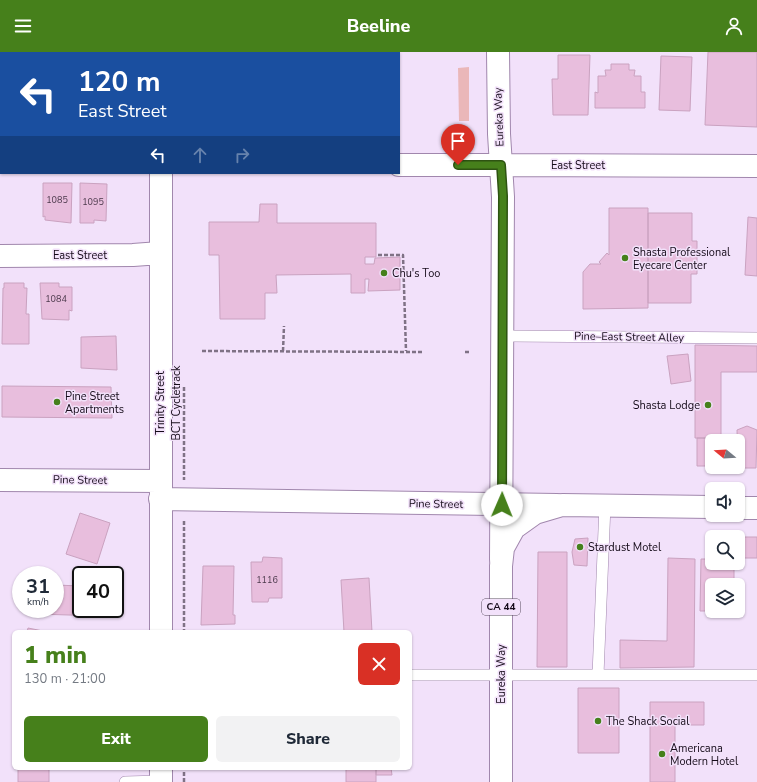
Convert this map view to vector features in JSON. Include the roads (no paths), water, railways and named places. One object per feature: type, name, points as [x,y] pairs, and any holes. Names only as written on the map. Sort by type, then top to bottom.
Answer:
[{"type":"main road","name":"Eureka Way","points":[[498,52],[503,196],[501,782]]},
{"type":"main road","name":"East Street","points":[[400,165],[757,166]]},
{"type":"main road","name":"Trinity Street","points":[[161,174],[161,630]]},
{"type":"main road","name":"East Street","points":[[0,256],[133,255],[160,253]]},
{"type":"main road","name":"Pine Street","points":[[0,480],[160,490],[184,499],[705,507]]},
{"type":"main road","name":"Eureka Way","points":[[501,566],[503,548],[514,528],[535,513],[562,505]]},
{"type":"main road","points":[[745,508],[757,508]]},
{"type":"lane","name":"Pine–East Street Alley","points":[[502,336],[757,338]]},
{"type":"lane","points":[[598,675],[605,505]]},
{"type":"lane","points":[[412,675],[757,675]]},
{"type":"lane","points":[[125,782],[161,777]]},
{"type":"place","name":"Shasta Professional Eyecare Center","points":[[625,258]]},
{"type":"place","name":"Chu's Too","points":[[384,273]]},
{"type":"place","name":"Pine Street Apartments","points":[[57,402]]},
{"type":"place","name":"Shasta Lodge","points":[[708,405]]},
{"type":"place","name":"Stardust Motel","points":[[580,547]]},
{"type":"place","name":"The Shack Social","points":[[598,721]]},
{"type":"place","name":"Americana Modern Hotel","points":[[662,754]]}]
